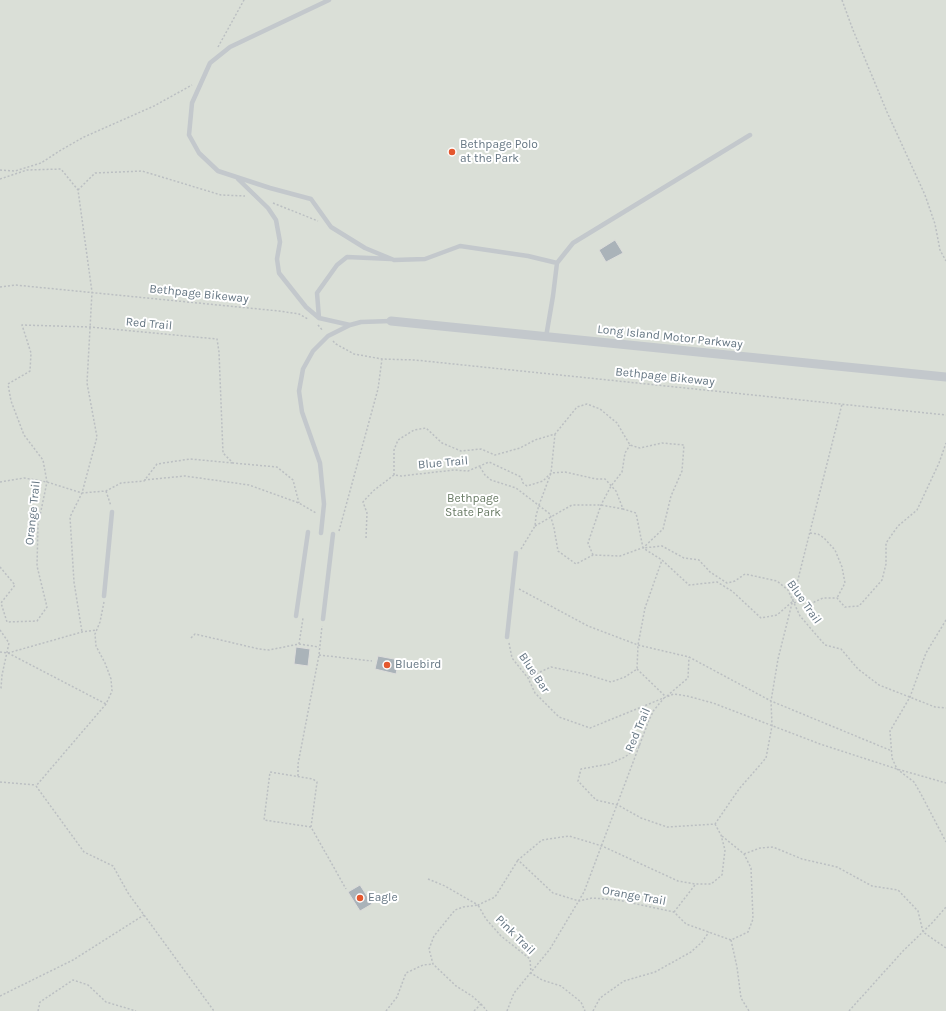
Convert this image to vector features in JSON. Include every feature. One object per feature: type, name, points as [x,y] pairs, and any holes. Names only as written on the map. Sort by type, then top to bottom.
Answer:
[{"type":"street","name":"Long Island Motor Parkway","points":[[391,321],[946,377]]},
{"type":"lane","points":[[329,0],[230,47],[210,62],[192,103],[189,135],[199,153],[218,171],[311,199],[331,227],[366,248],[394,260]]},
{"type":"lane","points":[[546,337],[557,263],[573,243],[750,135]]},
{"type":"lane","points":[[236,177],[268,208],[276,220],[280,242],[277,259],[279,273],[306,306],[319,318],[350,325]]},
{"type":"lane","points":[[319,318],[317,294],[337,265],[347,257],[394,260],[425,259],[460,246],[528,256],[557,263]]},
{"type":"lane","points":[[321,533],[324,504],[320,463],[302,412],[299,391],[303,369],[313,351],[328,336],[350,325],[361,322],[391,321]]},
{"type":"lane","points":[[104,596],[112,512]]},
{"type":"lane","points":[[296,616],[308,532]]},
{"type":"lane","points":[[324,618],[336,534]]},
{"type":"lane","points":[[507,637],[512,585],[518,551]]},
{"type":"path","points":[[218,49],[244,0]]},
{"type":"path","points":[[842,0],[887,112],[925,195],[935,224],[940,250],[946,261]]},
{"type":"path","points":[[0,170],[15,171],[41,163],[84,137],[154,106],[202,79]]},
{"type":"path","points":[[0,179],[27,170],[61,169],[78,190],[92,292],[87,383],[97,437],[82,493],[70,517],[74,582],[82,632]]},
{"type":"path","points":[[78,190],[95,173],[142,171],[221,195],[255,196],[331,227]]},
{"type":"path","name":"Bethpage Bikeway","points":[[0,287],[15,285],[280,310],[299,314],[309,319]]},
{"type":"path","name":"Bethpage Bikeway","points":[[314,322],[336,344],[354,354],[382,359],[415,360],[946,415]]},
{"type":"path","name":"Orange Trail","points":[[0,567],[15,585],[0,603],[7,622],[37,621],[47,607],[37,566],[38,525],[47,482],[43,460],[24,435],[11,401],[8,384],[30,371],[31,352],[22,325],[90,327]]},
{"type":"path","name":"Red Trail","points":[[90,327],[217,339],[220,352],[223,452],[233,463]]},
{"type":"path","points":[[336,534],[378,389],[382,359]]},
{"type":"path","points":[[480,467],[485,475],[491,480],[516,488],[539,505],[550,514],[558,552],[576,564],[593,555],[620,556],[643,548],[663,529],[671,496],[682,471],[684,445],[662,443],[640,448],[630,445],[617,423],[600,409],[587,404],[577,407],[555,434],[551,473],[539,505],[535,526],[518,551]]},
{"type":"path","points":[[715,824],[738,789],[766,758],[772,726],[771,701],[778,660],[842,404]]},
{"type":"path","points":[[366,538],[367,513],[363,502],[373,491],[394,474],[394,450],[398,440],[414,430],[426,428],[442,443],[461,451],[481,449],[496,455],[520,448],[535,440],[555,434]]},
{"type":"path","points":[[535,526],[572,505],[601,505],[623,509],[636,513],[643,548],[662,560],[689,585],[717,582],[732,591],[761,618],[777,615],[792,602],[810,604],[823,598],[837,598],[845,607],[859,606],[882,580],[886,564],[886,543],[898,526],[916,510],[939,463],[946,443]]},
{"type":"path","points":[[593,555],[588,543],[601,505],[611,486],[622,472],[625,453],[630,445]]},
{"type":"path","points":[[144,480],[157,464],[190,459],[277,467],[294,480],[299,503]]},
{"type":"path","name":"Blue Trail","points":[[394,474],[401,476],[454,470],[468,471],[489,462],[521,478],[523,483],[527,486],[543,481],[551,473]]},
{"type":"path","points":[[551,473],[566,472],[604,479],[616,491],[623,509]]},
{"type":"path","points":[[0,482],[24,478],[47,482],[82,493],[106,491],[121,483],[185,476],[249,485],[299,503],[323,517]]},
{"type":"path","points":[[106,491],[112,512]]},
{"type":"path","points":[[810,533],[818,534],[824,538],[834,550],[842,567],[845,583],[837,598]]},
{"type":"path","name":"Blue Trail","points":[[643,548],[662,546],[684,558],[699,560],[710,572],[727,583],[735,581],[745,574],[777,581],[788,590],[792,602],[800,616],[825,645],[841,649],[858,668],[879,685],[935,707],[946,708]]},
{"type":"path","points":[[662,560],[645,608],[638,645],[637,669],[666,697]]},
{"type":"path","points":[[512,585],[588,626],[638,645],[689,657],[771,701],[892,751]]},
{"type":"path","points":[[36,786],[106,704],[112,691],[111,680],[107,668],[96,646],[95,634],[103,610],[104,596]]},
{"type":"path","points":[[299,644],[303,616]]},
{"type":"path","points":[[298,776],[298,764],[319,655],[324,618]]},
{"type":"path","points":[[946,620],[926,653],[910,697],[890,731],[892,758],[897,769],[914,782],[946,842]]},
{"type":"path","points":[[0,630],[9,643],[0,690]]},
{"type":"path","points":[[8,653],[82,632],[97,630]]},
{"type":"path","points":[[192,638],[195,634],[259,649],[270,650],[299,644],[320,647]]},
{"type":"path","name":"Blue Bar","points":[[507,637],[512,658],[528,678],[535,693],[559,718],[590,728],[666,697]]},
{"type":"path","points":[[0,652],[8,653],[106,704]]},
{"type":"path","points":[[319,655],[372,660]]},
{"type":"path","points":[[666,697],[688,678],[689,657]]},
{"type":"path","points":[[528,678],[551,667],[585,674],[611,682],[626,676],[637,669]]},
{"type":"path","points":[[666,697],[674,694],[713,703],[772,726],[897,769],[946,783]]},
{"type":"path","name":"Red Trail","points":[[507,1011],[514,993],[550,950],[584,892],[654,710],[666,697]]},
{"type":"path","points":[[640,745],[625,757],[608,764],[581,769],[578,781],[596,800],[618,805],[641,818],[667,827],[715,824]]},
{"type":"path","points":[[311,827],[264,820],[270,772],[313,779],[317,782],[311,827],[346,889]]},
{"type":"path","points":[[0,782],[36,786],[84,852],[113,866],[128,893],[214,1011]]},
{"type":"path","points":[[715,824],[721,835],[744,854],[751,868],[753,919],[748,932],[731,940],[737,967],[741,998],[749,1011]]},
{"type":"path","name":"Orange Trail","points":[[721,835],[725,850],[722,875],[711,884],[695,884],[678,881],[602,846],[569,836],[542,840],[518,860],[554,893],[578,901],[592,898],[618,900],[674,912],[686,924],[731,940]]},
{"type":"path","points":[[744,854],[760,848],[773,847],[802,859],[837,867],[872,886],[898,890],[918,911],[923,932],[946,948]]},
{"type":"path","points":[[487,1011],[472,996],[456,986],[433,964],[429,949],[434,936],[455,910],[463,907],[478,905],[495,897],[518,860]]},
{"type":"path","points":[[428,879],[445,886],[478,905]]},
{"type":"path","points":[[674,912],[695,884]]},
{"type":"path","name":"Pink Trail","points":[[478,905],[486,919],[501,936],[530,959],[531,973],[542,980],[561,986],[580,1002],[585,1011]]},
{"type":"path","points":[[849,1011],[946,907]]},
{"type":"path","points":[[0,996],[73,960],[144,915]]},
{"type":"path","points":[[593,1011],[600,998],[624,981],[655,972],[691,952],[702,942],[709,932]]},
{"type":"path","points":[[386,1011],[397,997],[406,973],[423,965],[433,964]]},
{"type":"path","points":[[38,1011],[40,1002],[72,980],[88,985],[106,1002],[136,1011]]},
{"type":"path","points":[[474,1011],[481,1004]]},
{"type":"green space","name":"Bethpage State Park","points":[[0,0],[946,0],[946,1011],[0,1011]]},
{"type":"building","points":[[615,240],[623,253],[606,262],[599,250]]},
{"type":"building","points":[[296,647],[310,649],[308,666],[294,664]]},
{"type":"building","name":"Bluebird","points":[[378,656],[399,660],[396,674],[375,669]]},
{"type":"building","name":"Eagle","points":[[360,885],[372,904],[360,911],[348,892]]},
{"type":"place","name":"Bethpage Polo at the Park","points":[[452,152]]},
{"type":"place","name":"Bluebird","points":[[387,665]]},
{"type":"place","name":"Eagle","points":[[360,898]]}]
